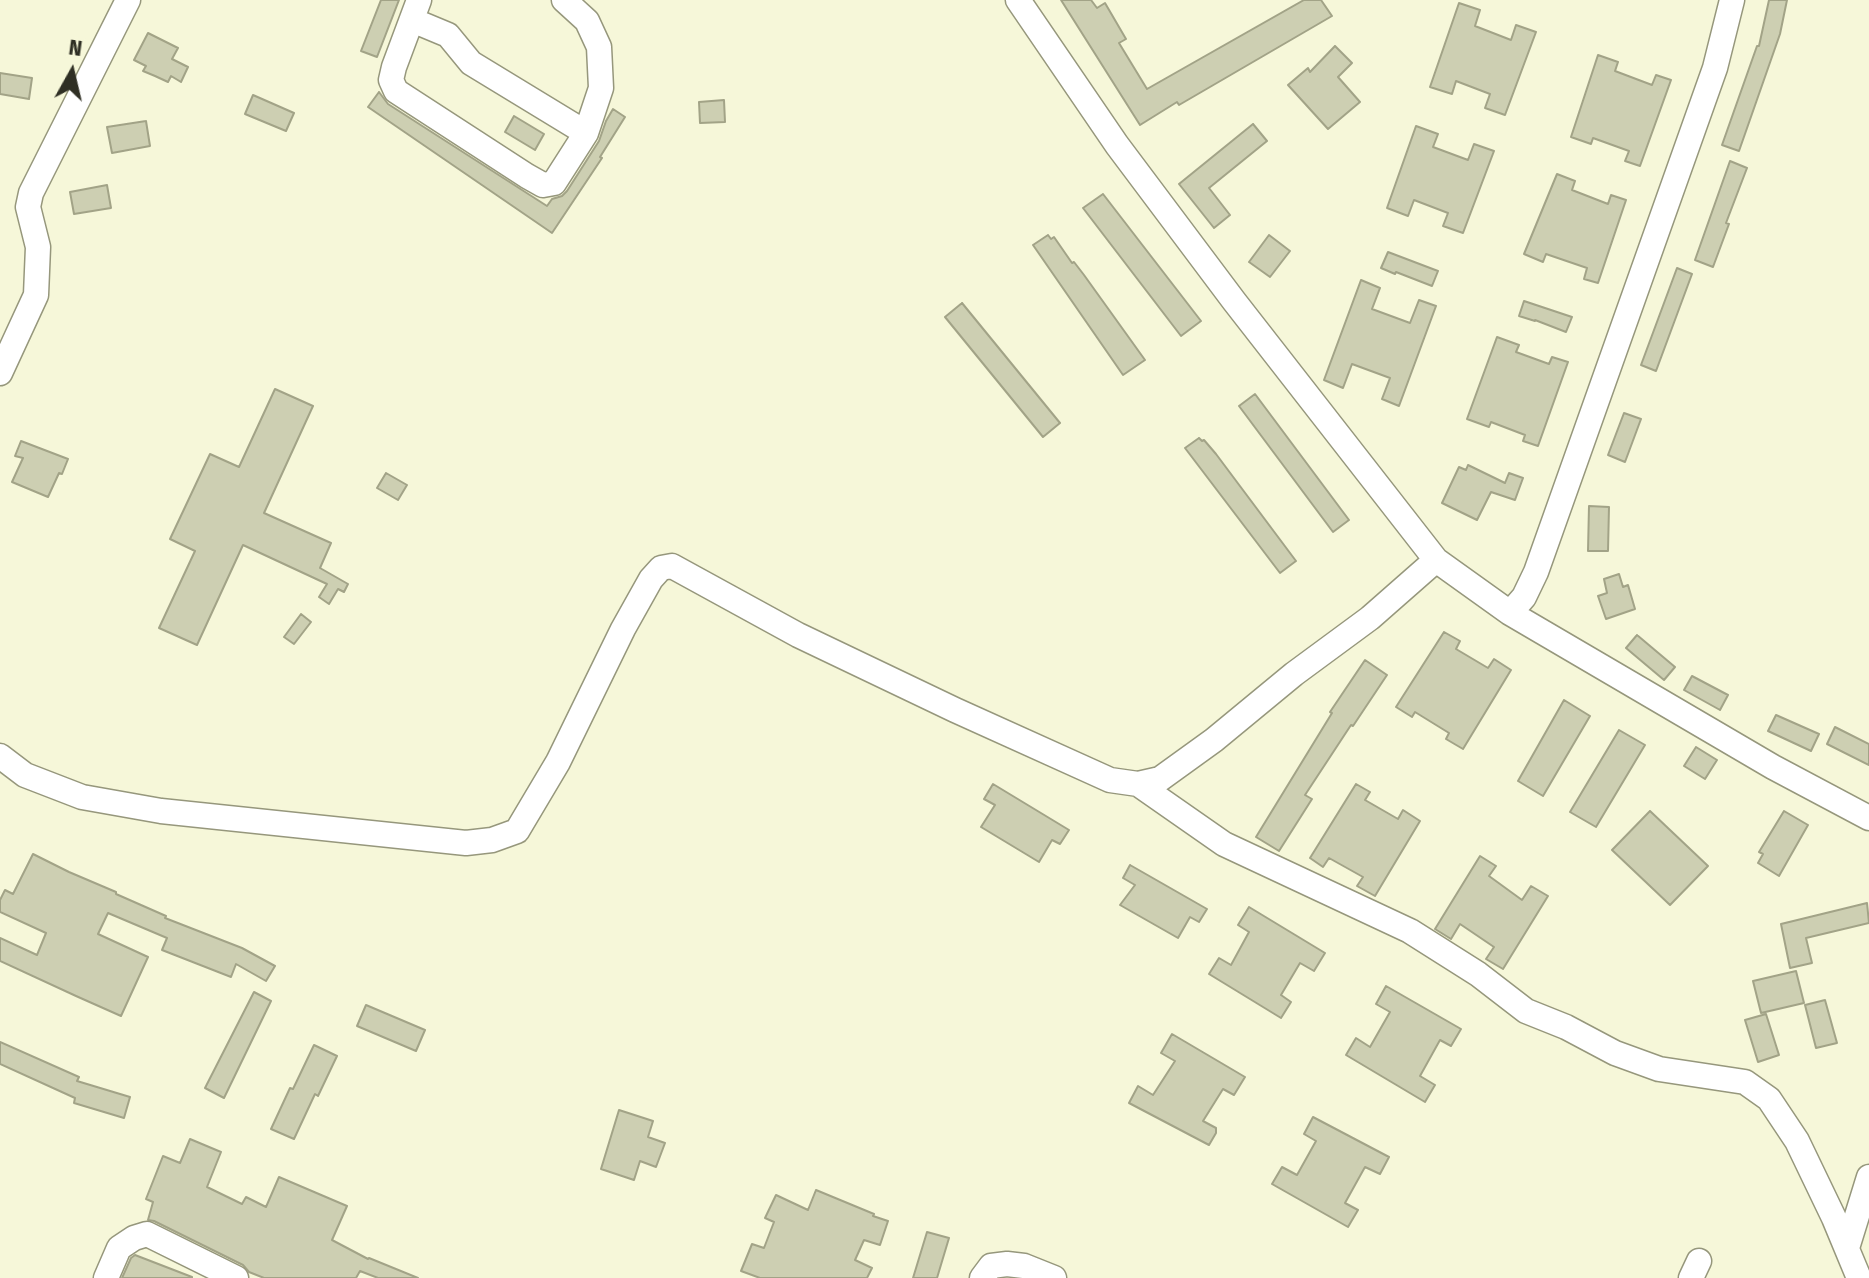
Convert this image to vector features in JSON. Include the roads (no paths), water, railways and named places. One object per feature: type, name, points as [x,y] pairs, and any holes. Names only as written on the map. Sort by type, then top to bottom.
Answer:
[{"type":"street","points":[[0,373],[36,295],[38,247],[28,207],[31,193],[128,0]]},
{"type":"street","points":[[564,0],[587,21],[599,47],[601,88],[586,133],[554,183],[543,185],[527,176],[396,91],[391,80],[416,10],[448,35],[471,63],[586,133]]},
{"type":"street","points":[[1018,0],[1117,145],[1436,560],[1510,613],[1773,767],[1869,818]]},
{"type":"street","points":[[1510,613],[1524,597],[1536,572],[1715,68],[1732,0]]},
{"type":"street","points":[[0,756],[25,775],[82,797],[161,811],[466,843],[492,840],[517,831],[558,762],[651,579],[661,568],[672,566],[798,635],[955,710],[1110,780],[1138,784],[1160,779],[1214,740],[1294,674],[1370,618],[1436,560]]},
{"type":"street","points":[[1138,784],[1224,844],[1410,931],[1478,974],[1526,1011],[1566,1027],[1615,1053],[1659,1069],[1745,1082],[1769,1099],[1797,1141],[1859,1278]]},
{"type":"street","points":[[1847,1248],[1869,1177]]},
{"type":"street","points":[[106,1278],[119,1248],[147,1234],[236,1278]]},
{"type":"street","points":[[982,1278],[991,1266],[1007,1264],[1024,1266],[1054,1278]]}]
